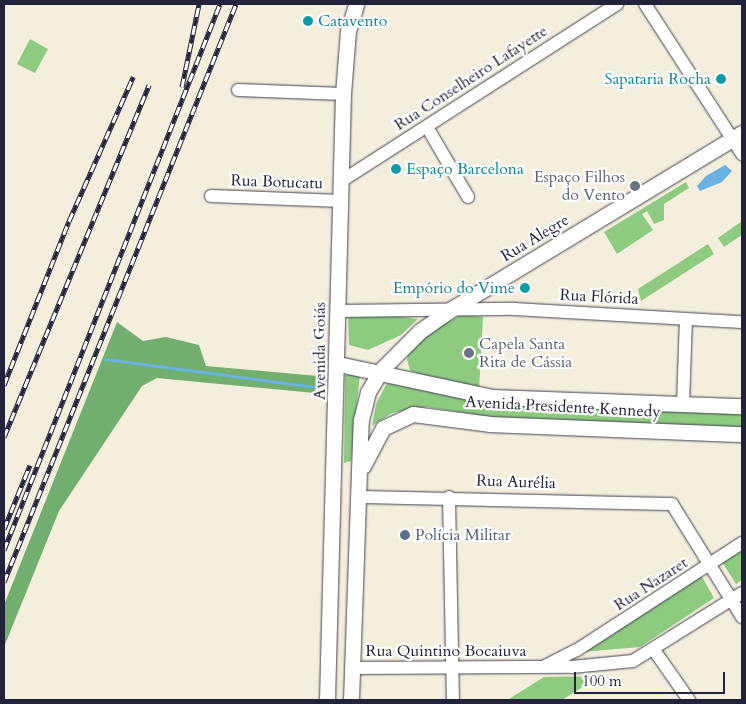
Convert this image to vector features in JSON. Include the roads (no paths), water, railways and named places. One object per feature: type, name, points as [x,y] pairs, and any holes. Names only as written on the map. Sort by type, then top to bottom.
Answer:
[{"type":"main road","name":"Avenida Goiás","points":[[327,700],[337,436],[338,311],[343,180],[343,94],[348,31],[356,4]]},
{"type":"main road","name":"Rua Alegre","points":[[381,370],[420,331],[453,308],[737,136]]},
{"type":"main road","name":"Avenida Presidente Kennedy","points":[[338,364],[381,370],[434,387],[492,397],[742,406]]},
{"type":"main road","points":[[351,700],[358,480],[363,408],[381,370]]},
{"type":"main road","name":"Avenida Presidente Kennedy","points":[[358,480],[383,428],[413,414],[490,424],[742,434]]},
{"type":"main road","points":[[337,436],[342,492],[358,497]]},
{"type":"street","name":"Rua Conselheiro Lafayette","points":[[343,180],[617,4]]},
{"type":"street","points":[[645,4],[737,136],[742,154]]},
{"type":"street","points":[[238,90],[343,94]]},
{"type":"street","points":[[426,127],[468,197]]},
{"type":"street","name":"Rua Botucatu","points":[[211,196],[342,201]]},
{"type":"street","name":"Rua Flórida","points":[[338,311],[453,308],[742,322]]},
{"type":"street","points":[[683,404],[686,319]]},
{"type":"street","name":"Rua Aurélia","points":[[358,497],[449,497],[672,504],[708,566]]},
{"type":"street","points":[[449,497],[453,700]]},
{"type":"street","name":"Rua Nazaret","points":[[577,650],[742,543]]},
{"type":"street","points":[[708,566],[742,617]]},
{"type":"street","points":[[577,650],[589,666],[633,661],[654,650],[742,593]]},
{"type":"street","name":"Rua Quintino Bocaiuva","points":[[540,668],[577,650]]},
{"type":"street","points":[[654,650],[689,700]]},
{"type":"street","name":"Rua Quintino Bocaiuva","points":[[352,668],[540,668],[589,666]]},
{"type":"water","points":[[725,165],[732,171],[722,182],[700,191],[697,186],[706,176]]},
{"type":"waterway","points":[[105,359],[315,387]]},
{"type":"railway","points":[[182,87],[199,4]]},
{"type":"railway","points":[[4,550],[220,4]]},
{"type":"railway","points":[[4,582],[236,4]]},
{"type":"railway","points":[[4,385],[69,221],[133,77]]},
{"type":"railway","points":[[4,437],[149,85]]},
{"type":"railway","points":[[4,529],[30,465]]},
{"type":"place","name":"Catavento","points":[[308,21]]},
{"type":"place","name":"Sapataria Rocha","points":[[721,79]]},
{"type":"place","name":"Espaço Barcelona","points":[[396,169]]},
{"type":"place","name":"Espaço Filhos do Vento","points":[[635,186]]},
{"type":"place","name":"Empório do Vime","points":[[525,288]]},
{"type":"place","name":"Capela Santa Rita de Cássia","points":[[469,353]]},
{"type":"place","name":"Polícia Militar","points":[[405,535]]}]
